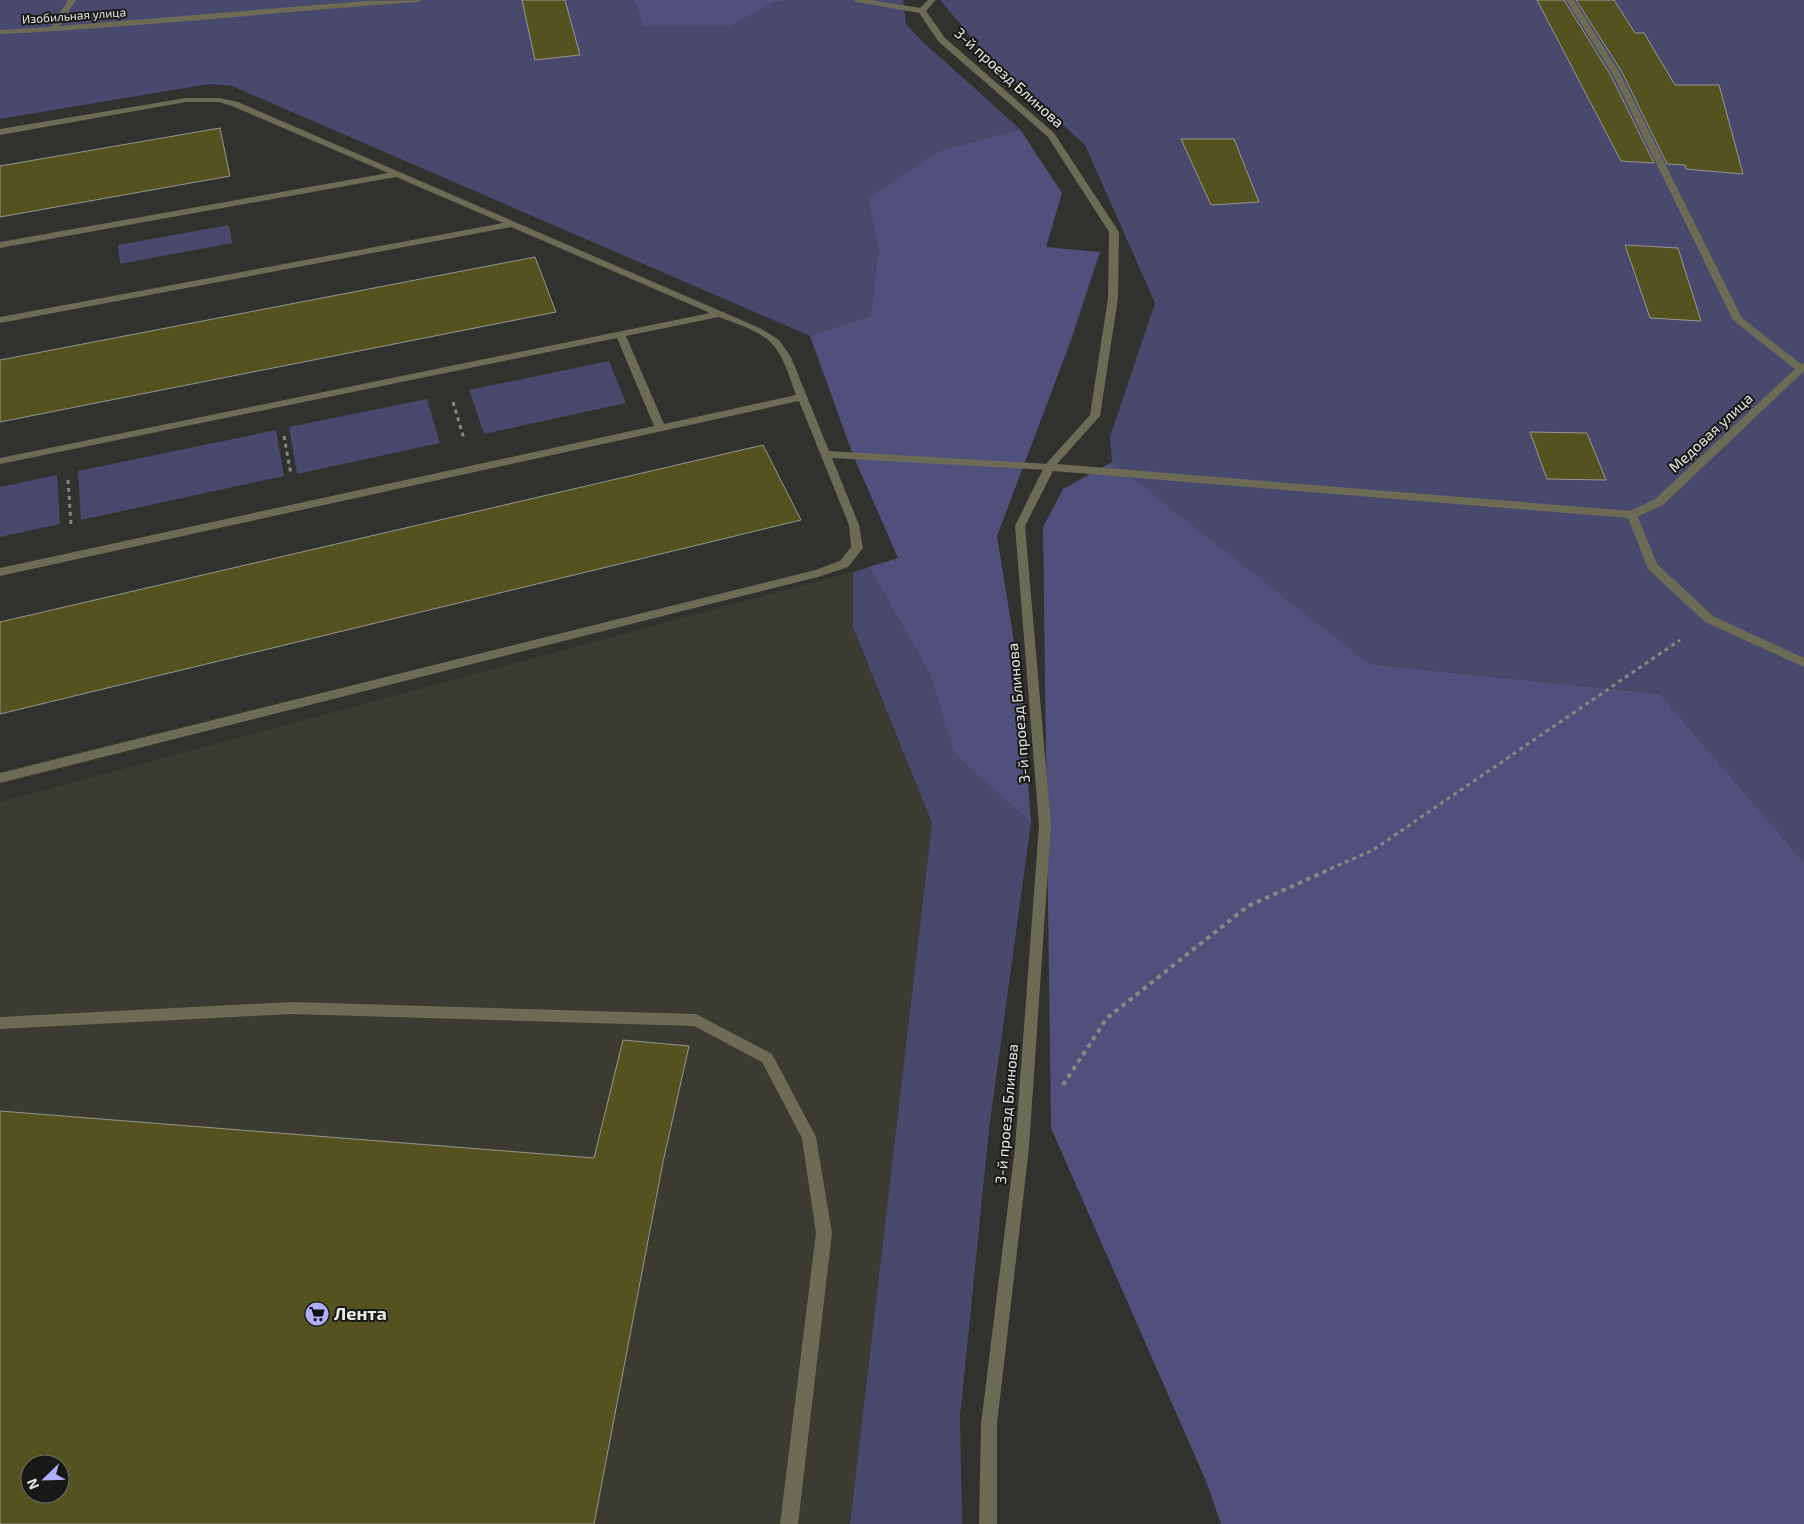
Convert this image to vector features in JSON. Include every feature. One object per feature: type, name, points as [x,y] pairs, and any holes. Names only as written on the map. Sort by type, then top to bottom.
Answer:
[{"type":"street","points":[[53,30],[72,0]]},
{"type":"street","name":"Изобильная улица","points":[[0,32],[53,30],[315,3],[418,0]]},
{"type":"street","points":[[857,0],[922,11],[932,0]]},
{"type":"street","points":[[1570,0],[1616,72],[1738,320],[1802,367]]},
{"type":"street","name":"3-й проезд Блинова","points":[[922,11],[942,40],[1051,135],[1114,232],[1113,298],[1095,416],[1049,467],[1020,526],[1045,825],[1022,1148],[989,1424],[988,1524]]},
{"type":"street","points":[[0,132],[186,100],[219,100],[235,104],[759,331],[776,342],[786,357],[854,525],[857,548],[844,564],[818,573],[0,778]]},
{"type":"street","points":[[0,245],[399,174]]},
{"type":"street","points":[[0,320],[513,224]]},
{"type":"street","points":[[0,460],[720,314]]},
{"type":"street","points":[[620,334],[660,428]]},
{"type":"street","name":"Медовая улица","points":[[1632,515],[1659,502],[1802,367]]},
{"type":"street","points":[[0,572],[802,397]]},
{"type":"street","points":[[825,454],[1049,467],[1632,515],[1652,566],[1709,619],[1804,663]]},
{"type":"street","points":[[0,1023],[292,1008],[696,1020],[767,1058],[809,1137],[824,1233],[789,1524]]},
{"type":"path","points":[[443,370],[473,469]]},
{"type":"path","points":[[278,404],[297,507]]},
{"type":"path","points":[[66,447],[73,556]]},
{"type":"path","points":[[1059,1091],[1108,1018],[1248,906],[1373,850],[1709,619]]},
{"type":"shaded area","points":[[0,0],[634,0],[643,26],[731,26],[772,3],[788,0],[903,0],[906,24],[923,42],[1020,129],[936,152],[868,198],[878,248],[871,316],[810,336],[232,86],[209,84],[0,119]]},
{"type":"shaded area","points":[[634,0],[788,0],[772,3],[731,26],[643,26]]},
{"type":"shaded area","points":[[940,0],[1804,0],[1804,862],[1660,694],[1370,664],[1112,462],[1110,437],[1155,303],[1085,145],[988,57]]},
{"type":"shaded area","points":[[1020,129],[1062,193],[1046,247],[1100,252],[1070,343],[997,536],[1022,691],[1031,823],[954,754],[930,674],[869,567],[898,558],[853,455],[810,336],[871,316],[878,248],[868,198],[936,152]]},
{"type":"shaded area","points":[[229,225],[232,243],[120,264],[118,245]]},
{"type":"shaded area","points":[[609,361],[626,403],[484,434],[469,390]]},
{"type":"shaded area","points":[[427,399],[440,443],[297,474],[289,427]]},
{"type":"shaded area","points":[[276,430],[284,476],[81,520],[78,471]]},
{"type":"shaded area","points":[[1112,462],[1370,664],[1660,694],[1804,862],[1804,1524],[1221,1524],[1206,1481],[1051,1128],[1043,527],[1063,489]]},
{"type":"shaded area","points":[[57,475],[60,524],[0,537],[0,487]]},
{"type":"shaded area","points":[[869,567],[930,674],[954,754],[1031,823],[989,1129],[960,1417],[962,1524],[850,1524],[932,823],[853,627],[853,572]]},
{"type":"shaded area","points":[[853,572],[853,628],[932,823],[850,1524],[0,1524],[0,802]]},
{"type":"building","points":[[522,0],[565,0],[580,55],[535,60]]},
{"type":"building","points":[[1537,0],[1564,0],[1610,74],[1654,163],[1621,161]]},
{"type":"building","points":[[1576,0],[1614,0],[1635,33],[1644,33],[1675,85],[1719,85],[1743,174],[1686,169],[1685,165],[1667,164],[1622,72]]},
{"type":"building","points":[[220,128],[230,176],[0,217],[0,166]]},
{"type":"building","points":[[1181,139],[1234,139],[1259,202],[1211,205]]},
{"type":"building","points":[[1625,245],[1678,248],[1701,321],[1650,318]]},
{"type":"building","points":[[535,257],[556,312],[0,422],[0,360]]},
{"type":"building","points":[[1530,432],[1587,433],[1606,480],[1547,479]]},
{"type":"building","points":[[763,445],[801,520],[0,714],[0,622]]},
{"type":"building","name":"Лента","points":[[623,1040],[689,1046],[663,1162],[594,1524],[0,1524],[0,1111],[594,1158]]},
{"type":"place","name":"Лента","points":[[317,1314]]}]
